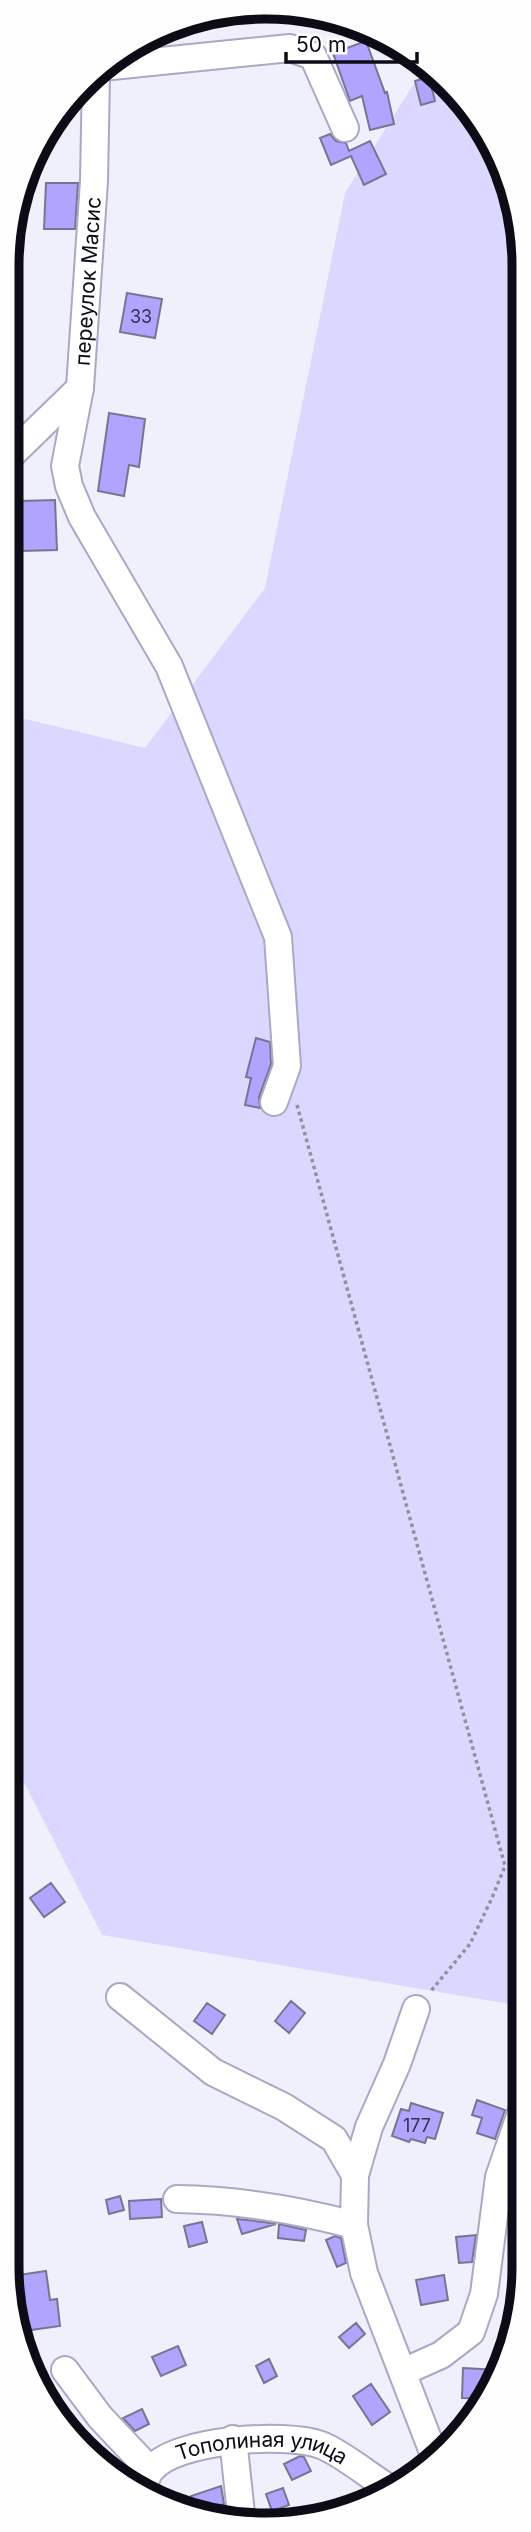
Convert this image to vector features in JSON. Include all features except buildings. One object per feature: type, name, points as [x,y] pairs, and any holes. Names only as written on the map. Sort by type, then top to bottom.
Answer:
[{"type":"street","points":[[123,65],[290,48],[313,57],[345,128]]},
{"type":"street","name":"переулок Масис","points":[[19,447],[80,388],[94,181],[96,87]]},
{"type":"street","points":[[80,388],[65,466],[69,485],[82,517],[169,666],[278,937],[286,1066],[274,1102]]},
{"type":"street","points":[[120,1997],[213,2072],[284,2107],[334,2139],[355,2175]]},
{"type":"street","points":[[416,2009],[397,2064],[369,2127],[355,2175],[354,2225],[364,2273],[432,2449]]},
{"type":"street","points":[[403,2372],[441,2355],[471,2332],[484,2294],[499,2177],[512,2139]]},
{"type":"street","points":[[177,2199],[264,2205],[310,2213],[354,2225]]},
{"type":"street","points":[[65,2370],[147,2480]]},
{"type":"street","name":"Тополиная улица","points":[[147,2480],[166,2458],[233,2439],[278,2438],[321,2445],[382,2483]]},
{"type":"street","points":[[233,2439],[241,2511]]},
{"type":"path","points":[[286,1066],[505,1866],[470,1944],[416,2009]]},
{"type":"shaded area","points":[[420,74],[451,103],[479,142],[499,186],[510,233],[512,2004],[102,1935],[20,1774],[19,717],[145,748],[265,588],[345,193]]}]
